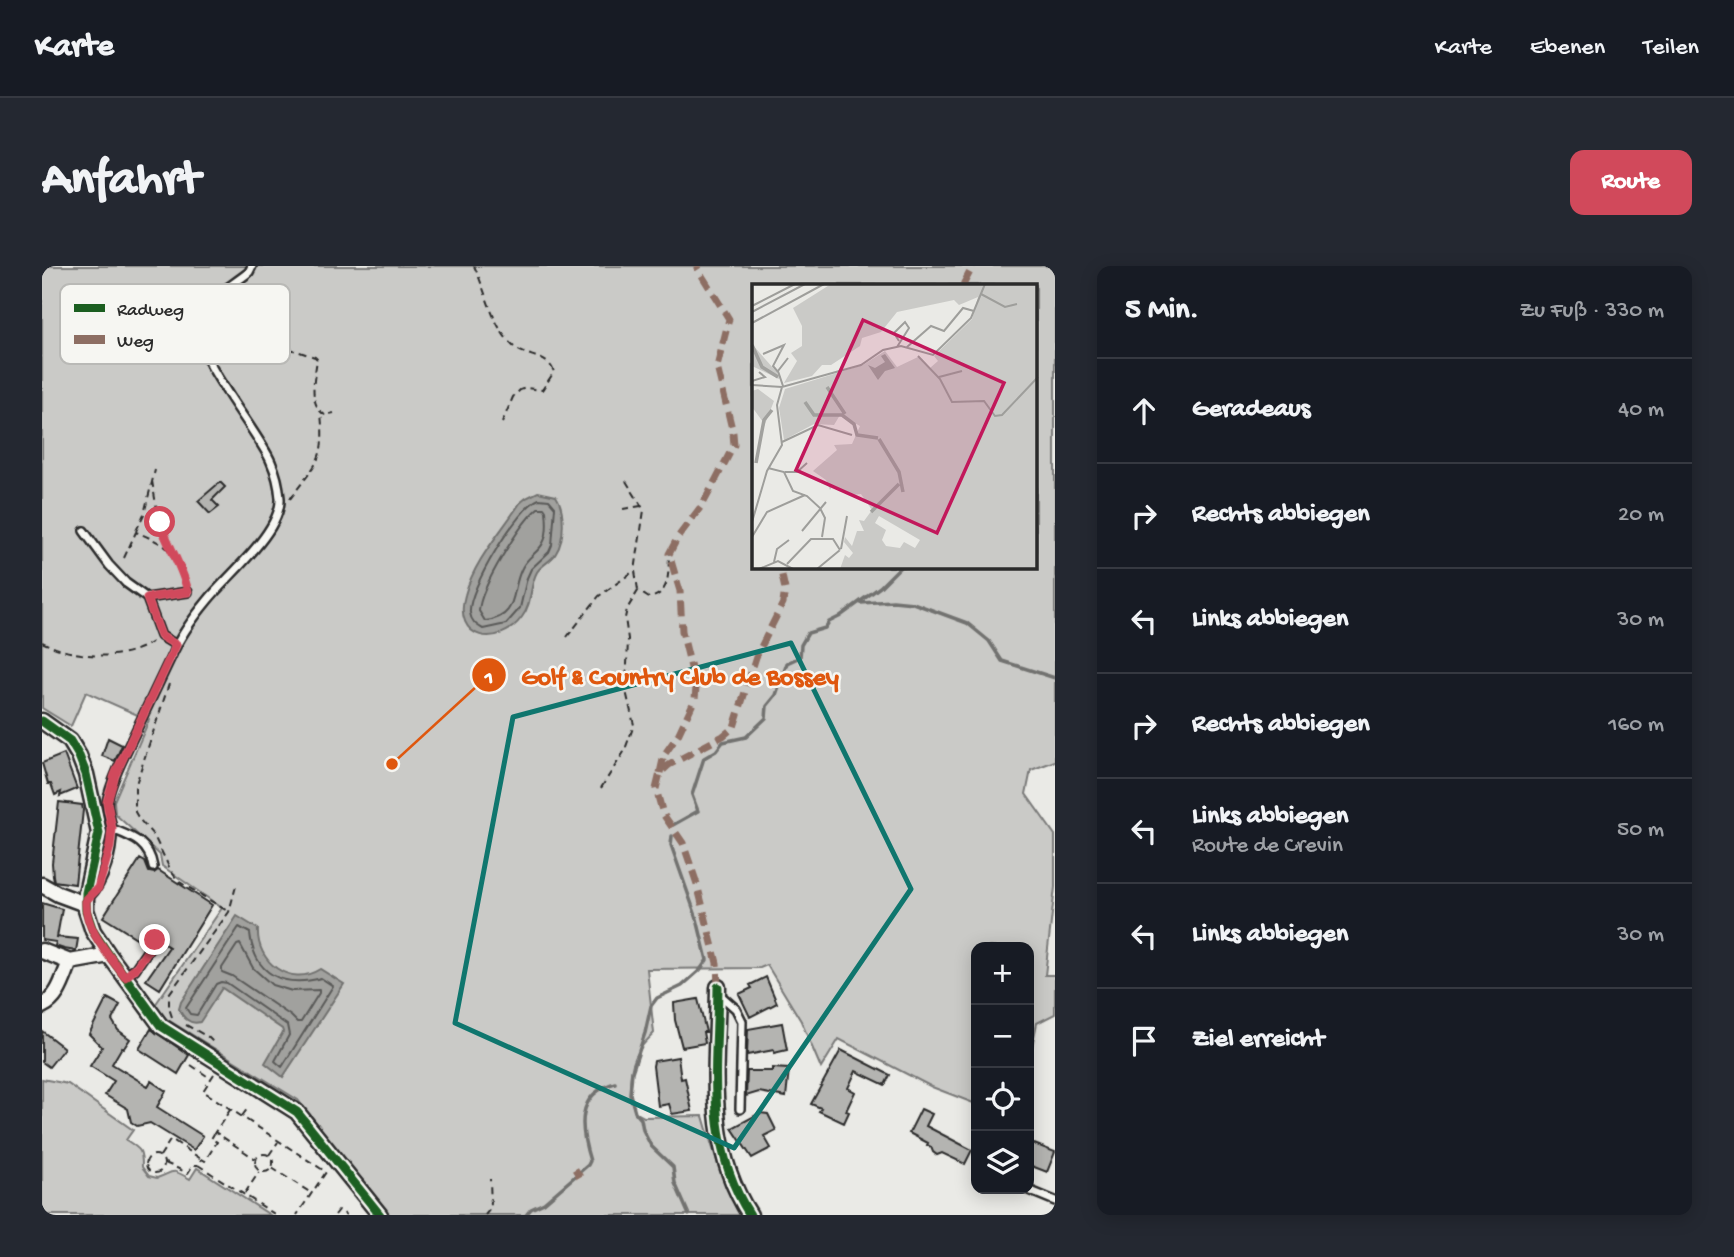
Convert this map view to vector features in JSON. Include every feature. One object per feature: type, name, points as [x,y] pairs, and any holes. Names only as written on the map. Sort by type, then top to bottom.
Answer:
[{"type":"street","points":[[42,720],[58,730],[76,750],[96,812],[98,840],[85,902],[90,926],[109,955],[161,1026],[296,1112],[380,1215]]},
{"type":"street","points":[[42,885],[58,894],[85,902]]},
{"type":"street","points":[[42,951],[70,962],[109,955]]},
{"type":"street","points":[[42,1006],[57,994],[70,962]]},
{"type":"street","points":[[718,990],[717,1122],[723,1157],[750,1215]]},
{"type":"lane","points":[[233,284],[252,266]]},
{"type":"lane","points":[[85,902],[98,888],[110,847],[112,829],[107,802],[115,775],[176,645],[208,599],[264,536],[274,522],[280,500],[271,461],[210,364]]},
{"type":"lane","points":[[84,531],[109,565],[126,583],[147,598],[161,636],[176,645]]},
{"type":"lane","points":[[147,598],[188,592]]},
{"type":"lane","points":[[112,829],[145,845],[153,867]]},
{"type":"lane","points":[[125,977],[135,969],[155,940]]},
{"type":"lane","points":[[718,990],[736,1009],[742,1021],[740,1110]]},
{"type":"lane","points":[[1034,1192],[1055,1201]]},
{"type":"path","points":[[474,266],[491,313],[509,342],[523,353],[545,360],[554,372],[542,390],[526,388],[517,393],[502,423]]},
{"type":"path","points":[[287,504],[318,464],[324,439],[321,413],[314,394],[317,359],[290,349]]},
{"type":"path","points":[[321,413],[334,413]]},
{"type":"path","points":[[124,558],[144,514],[155,470]]},
{"type":"path","points":[[152,481],[160,522],[170,550],[182,570],[188,592]]},
{"type":"path","points":[[601,788],[624,752],[634,725],[626,691],[628,639],[625,618],[627,609],[638,591],[635,571],[645,516],[642,506],[626,481]]},
{"type":"path","points":[[622,509],[642,506]]},
{"type":"path","points":[[136,532],[162,543],[170,550]]},
{"type":"path","points":[[638,591],[649,598],[663,592],[668,578],[669,554]]},
{"type":"path","points":[[567,637],[599,596],[635,571]]},
{"type":"path","points":[[42,642],[72,652],[118,655],[136,651],[161,636]]},
{"type":"path","points":[[163,674],[170,680],[169,686],[135,788],[135,811],[154,836],[178,881],[229,912]]},
{"type":"path","points":[[174,1019],[169,1008],[169,994],[229,912],[236,886]]},
{"type":"path","points":[[181,1023],[208,1037],[221,1049],[211,1078],[203,1091],[326,1172],[297,1215]]},
{"type":"path","points":[[191,1065],[211,1078]]},
{"type":"path","points":[[242,1116],[248,1108]]},
{"type":"path","points":[[160,1156],[171,1139],[205,1161],[217,1142],[211,1139],[230,1109]]},
{"type":"path","points":[[215,1132],[257,1160]]},
{"type":"path","points":[[269,1156],[279,1141]]},
{"type":"path","points":[[257,1160],[266,1154],[269,1156]]},
{"type":"path","points":[[160,1156],[164,1163],[188,1173],[202,1159]]},
{"type":"path","points":[[160,1156],[149,1158],[146,1164],[148,1169],[159,1173],[164,1163]]},
{"type":"path","points":[[269,1156],[273,1166],[271,1168]]},
{"type":"path","points":[[257,1160],[255,1162],[260,1171]]},
{"type":"path","points":[[198,1164],[276,1215]]},
{"type":"path","points":[[271,1168],[312,1193]]},
{"type":"path","points":[[244,1194],[260,1171],[271,1168]]},
{"type":"path","points":[[485,1215],[491,1208],[490,1180]]},
{"type":"path","points":[[335,1215],[338,1210],[345,1215]]},
{"type":"highlighted area","points":[[791,643],[911,889],[734,1148],[455,1023],[513,717]]},
{"type":"shaded area","points":[[42,266],[1055,266],[1055,761],[1031,770],[1026,794],[1055,835],[1055,887],[1045,975],[1055,975],[1055,1014],[1037,1023],[1034,1038],[1034,942],[971,942],[971,1102],[932,1087],[839,1039],[821,1068],[801,1021],[767,965],[760,968],[647,969],[654,1033],[640,1048],[631,1073],[630,1089],[635,1112],[644,1117],[703,1116],[723,1179],[740,1215],[386,1215],[298,1100],[160,1015],[155,1005],[222,908],[162,866],[160,855],[115,814],[114,801],[149,720],[86,692],[71,726],[42,708]]},
{"type":"shaded area","points":[[42,1079],[68,1084],[133,1130],[126,1140],[140,1151],[142,1167],[149,1176],[157,1178],[173,1172],[190,1179],[197,1168],[270,1215],[42,1215]]},
{"type":"water","points":[[538,492],[556,496],[559,502],[563,524],[559,547],[554,556],[537,572],[528,606],[522,617],[502,633],[480,635],[471,630],[465,622],[463,610],[469,582],[481,559],[520,503]]},
{"type":"water","points":[[237,916],[258,929],[263,952],[277,968],[297,975],[320,969],[344,984],[283,1077],[265,1063],[283,1032],[282,1029],[222,988],[200,1022],[187,1020],[179,1009]]},
{"type":"building","points":[[220,482],[225,487],[212,500],[219,507],[210,514],[198,501]]},
{"type":"building","points":[[108,738],[122,745],[115,761],[102,756]]},
{"type":"building","points":[[64,754],[77,789],[60,796],[61,792],[55,795],[51,784],[48,784],[42,763]]},
{"type":"building","points":[[59,802],[82,805],[83,810],[75,884],[54,881],[53,876]]},
{"type":"building","points":[[140,859],[145,862],[149,872],[158,870],[212,905],[160,989],[146,980],[169,947],[161,942],[158,935],[151,935],[143,930],[138,939],[103,917]]},
{"type":"building","points":[[42,903],[62,909],[57,937],[78,939],[76,951],[55,946],[56,942],[42,940]]},
{"type":"building","points":[[766,977],[777,1003],[750,1017],[739,994]]},
{"type":"building","points":[[107,998],[120,1005],[112,1020],[118,1030],[130,1039],[112,1064],[148,1086],[151,1081],[166,1091],[157,1107],[203,1136],[194,1150],[150,1123],[137,1126],[131,1122],[128,1109],[105,1095],[114,1081],[90,1066],[102,1047],[89,1034]]},
{"type":"building","points":[[698,999],[706,1032],[703,1032],[705,1043],[682,1047],[674,1003]]},
{"type":"building","points":[[782,1023],[787,1050],[747,1055],[748,1029]]},
{"type":"building","points":[[151,1029],[189,1055],[178,1074],[139,1049]]},
{"type":"building","points":[[42,1031],[64,1048],[49,1067],[42,1062]]},
{"type":"building","points":[[841,1050],[890,1075],[885,1085],[856,1071],[848,1088],[855,1092],[846,1111],[849,1112],[844,1123],[811,1104]]},
{"type":"building","points":[[678,1057],[681,1079],[685,1078],[692,1111],[672,1114],[669,1104],[658,1106],[653,1066],[654,1061]]},
{"type":"building","points":[[772,1068],[789,1069],[786,1097],[759,1092],[746,1096],[747,1071],[772,1071]]},
{"type":"building","points":[[921,1109],[932,1114],[926,1126],[971,1149],[971,1152],[965,1164],[942,1153],[937,1155],[928,1143],[909,1133]]},
{"type":"building","points":[[760,1113],[768,1114],[776,1130],[764,1136],[771,1148],[752,1158],[732,1128]]},
{"type":"building","points":[[1034,1144],[1055,1152],[1047,1172],[1034,1167]]},
{"type":"waterway","points":[[673,825],[698,811],[692,795],[704,758],[716,751],[723,742],[746,737],[766,718],[767,706],[776,695],[787,663],[800,657],[801,645],[808,633],[825,628],[829,622],[880,587],[898,569]]},
{"type":"waterway","points":[[861,603],[913,603],[967,623],[989,641],[1002,661],[1055,678]]},
{"type":"waterway","points":[[672,836],[671,845],[697,919],[707,960],[682,986],[657,998],[651,1006],[632,1072],[630,1094],[635,1112],[641,1119],[651,1146],[673,1167],[675,1183],[689,1215]]},
{"type":"waterway","points":[[526,1215],[588,1165],[590,1161],[583,1125],[587,1104],[602,1088],[615,1083]]},
{"type":"marked path","points":[[660,773],[664,755],[678,735],[695,699],[696,688],[682,631],[680,591],[669,554],[678,537],[703,504],[734,445],[717,367],[729,319],[696,266]]},
{"type":"marked path","points":[[964,284],[973,266]]},
{"type":"marked path","points":[[718,987],[717,963],[697,884],[683,843],[663,814],[656,789],[660,773],[669,765],[723,736],[734,727],[756,657],[783,603],[785,589],[780,569]]},
{"type":"marked path","points":[[575,1169],[580,1177]]},
{"type":"cycle path","points":[[42,721],[70,741],[86,774],[99,833],[86,893],[86,910],[93,931],[109,955],[161,1026],[297,1112],[380,1215]]},
{"type":"cycle path","points":[[718,987],[716,1104],[719,1133],[735,1188],[750,1215]]},
{"type":"place","name":"Golf & Country Club de Bossey","points":[[392,764]]},
{"type":"route","points":[[155,940],[135,969],[125,977],[93,931],[85,904],[98,888],[110,847],[112,829],[107,802],[115,775],[176,645],[161,636],[147,598],[188,592],[185,576],[170,550],[160,522]]}]
